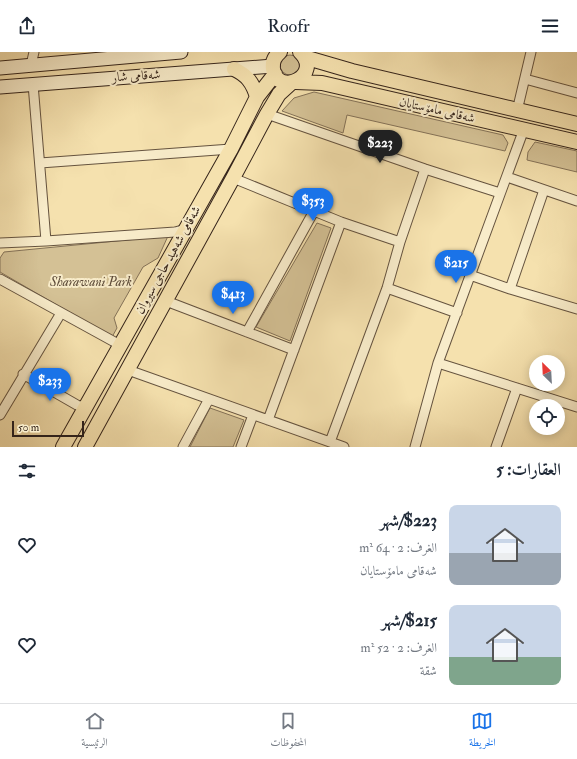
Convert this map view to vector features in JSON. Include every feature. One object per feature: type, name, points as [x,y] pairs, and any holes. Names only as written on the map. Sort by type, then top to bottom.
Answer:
[{"type":"main road","name":"شەقامی شار","points":[[0,68],[181,52]]},
{"type":"main road","name":"شەقامی شەهید حاجی سیروان","points":[[62,447],[231,149],[257,96],[274,70],[275,58],[280,52]]},
{"type":"main road","name":"شەقامی شەهید حاجی سیروان","points":[[85,447],[267,114],[279,94],[300,79],[306,71],[307,66],[302,53]]},
{"type":"main road","name":"شەقامی مامۆستایان","points":[[302,53],[352,71],[577,124]]},
{"type":"main road","name":"شەقامی شار","points":[[0,87],[234,69],[274,70]]},
{"type":"main road","points":[[234,69],[241,72],[251,81],[257,96]]},
{"type":"main road","points":[[274,70],[282,81],[294,82]]},
{"type":"main road","name":"شەقامی مامۆستایان","points":[[294,82],[322,83],[577,142]]},
{"type":"street","points":[[31,65],[34,52]]},
{"type":"street","points":[[517,111],[531,52]]},
{"type":"street","points":[[525,79],[577,93]]},
{"type":"street","points":[[33,84],[46,241]]},
{"type":"street","points":[[267,114],[425,169],[500,193]]},
{"type":"street","points":[[415,447],[438,363],[524,129]]},
{"type":"street","points":[[40,163],[231,149]]},
{"type":"street","points":[[330,442],[387,288],[400,242],[425,169]]},
{"type":"street","points":[[507,177],[577,201]]},
{"type":"street","points":[[233,178],[341,222],[400,242]]},
{"type":"street","points":[[510,289],[544,190]]},
{"type":"street","points":[[247,332],[314,211]]},
{"type":"street","points":[[268,420],[341,222]]},
{"type":"street","points":[[0,243],[175,232],[186,229]]},
{"type":"street","points":[[470,275],[510,289],[577,309]]},
{"type":"street","points":[[0,279],[120,345]]},
{"type":"street","points":[[387,288],[457,313]]},
{"type":"street","points":[[166,301],[294,350]]},
{"type":"street","points":[[0,415],[23,374],[61,313]]},
{"type":"street","points":[[438,363],[577,407]]},
{"type":"street","points":[[128,370],[344,447]]},
{"type":"street","points":[[23,374],[77,405],[85,407]]},
{"type":"street","points":[[496,447],[517,388]]},
{"type":"street","points":[[183,447],[209,399]]},
{"type":"street","points":[[241,447],[254,415]]},
{"type":"green space","points":[[290,55],[297,58],[300,65],[297,72],[290,75],[283,72],[280,65],[283,58]]},
{"type":"green space","points":[[314,92],[503,135],[508,143],[505,151],[347,115],[343,133],[282,111],[294,98]]},
{"type":"green space","points":[[535,142],[577,151],[577,172],[527,160],[528,152]]},
{"type":"green space","points":[[317,223],[331,228],[290,341],[256,327]]},
{"type":"green space","name":"Sharawani Park","points":[[168,236],[158,258],[143,267],[114,318],[117,328],[112,337],[0,272],[0,258],[4,252]]},
{"type":"green space","points":[[210,408],[244,420],[233,447],[190,447]]}]
